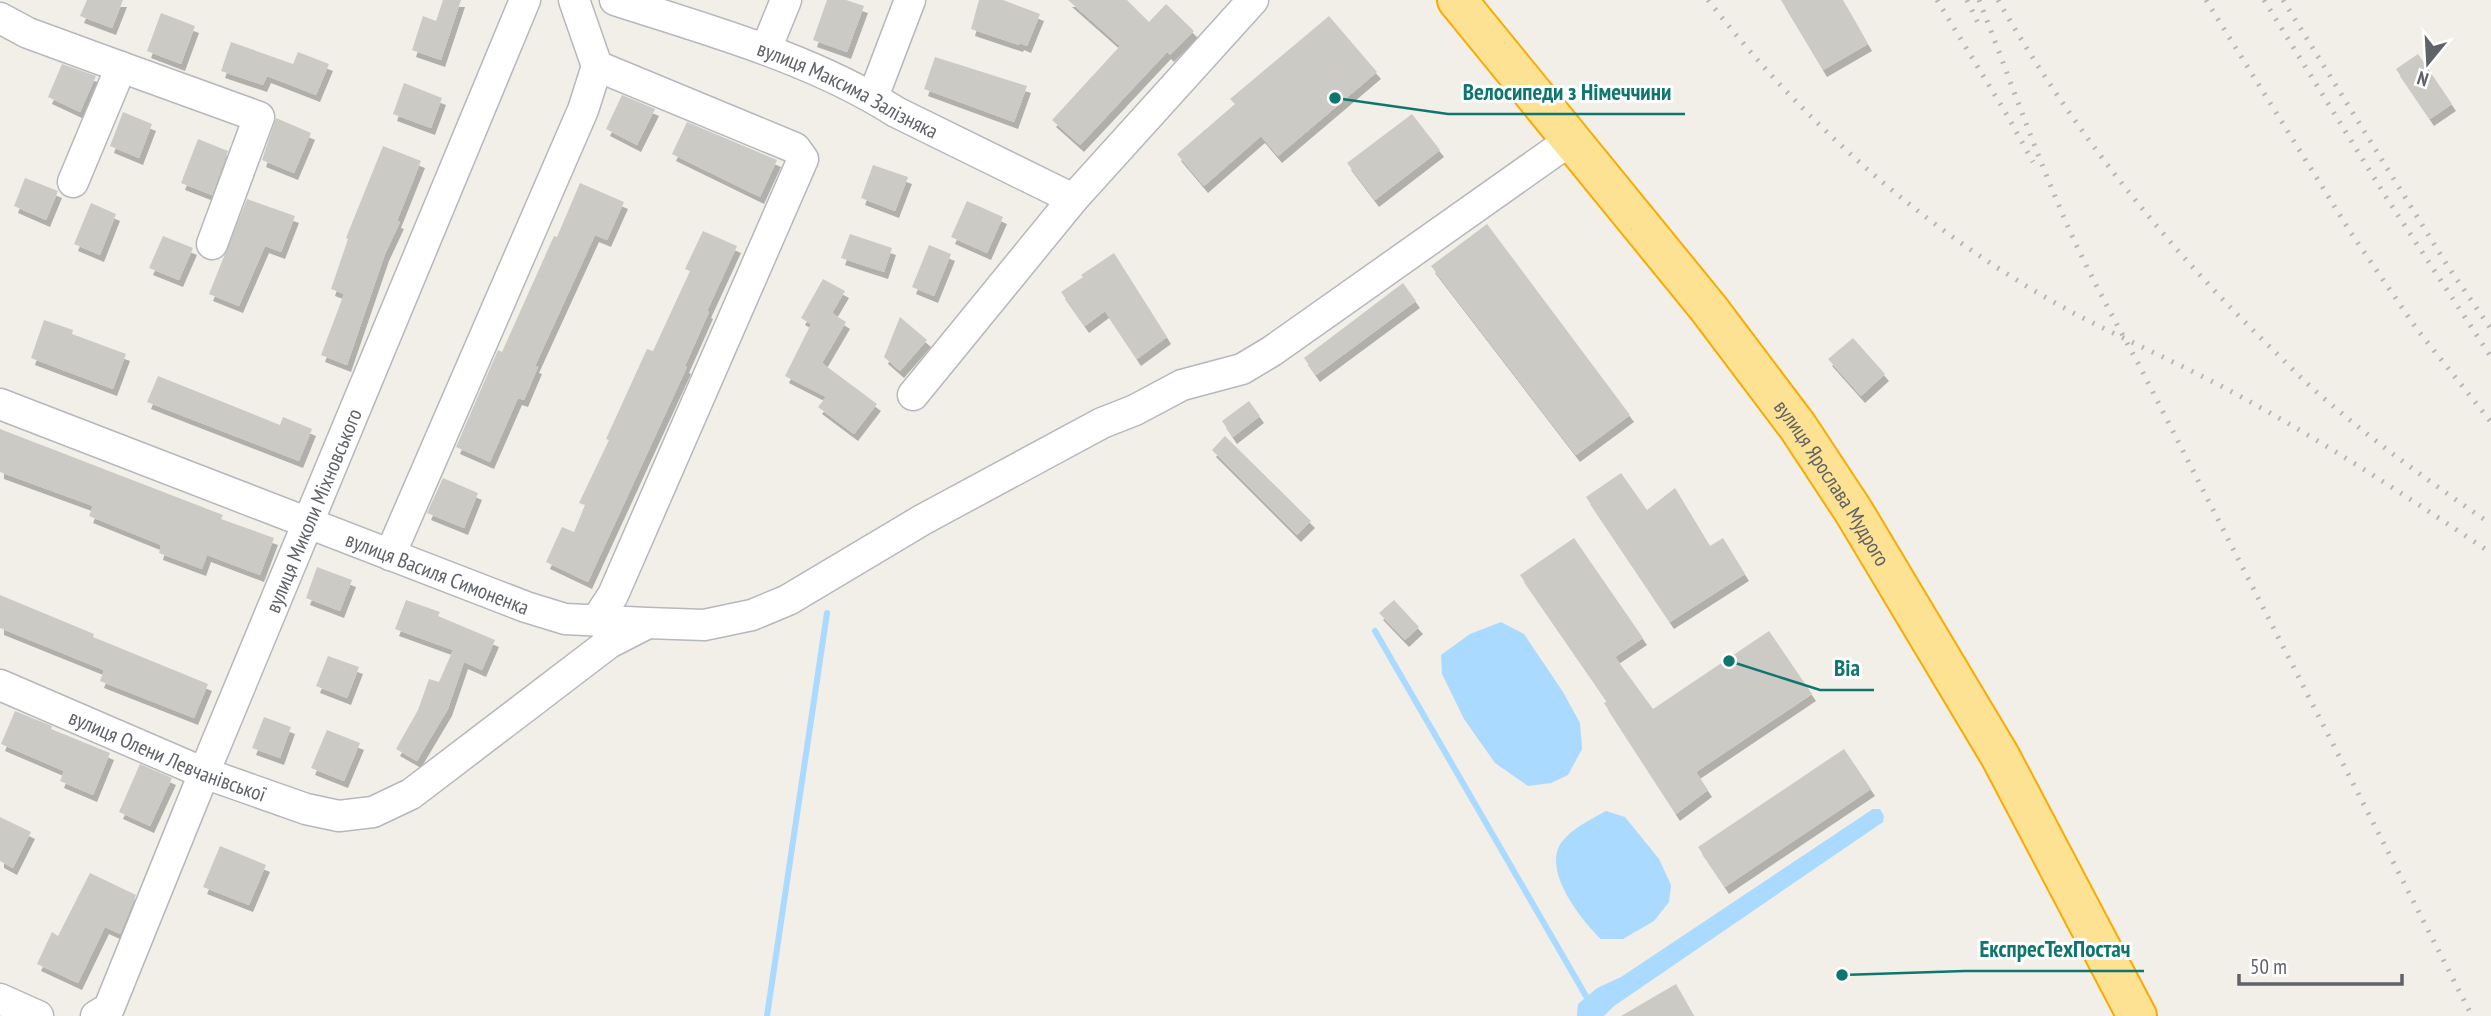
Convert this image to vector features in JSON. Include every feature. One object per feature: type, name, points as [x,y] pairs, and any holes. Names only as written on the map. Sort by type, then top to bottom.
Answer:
[{"type":"highway","name":"вулиця Ярослава Мудрого","points":[[1457,0],[1709,309],[1798,427],[1854,512],[2000,756],[2137,1016]]},
{"type":"street","name":"вулиця Миколи Міхновського","points":[[96,1016],[109,1008],[525,0]]},
{"type":"street","points":[[390,555],[583,110],[597,66],[574,0]]},
{"type":"street","name":"вулиця Максима Залізняка","points":[[615,0],[765,49],[873,97],[896,112],[1073,199]]},
{"type":"street","points":[[765,49],[786,0]]},
{"type":"street","points":[[873,97],[910,0]]},
{"type":"street","points":[[913,396],[1073,199],[1253,0]]},
{"type":"street","points":[[0,18],[28,33],[259,117],[212,244]]},
{"type":"street","points":[[596,621],[613,595],[803,159],[795,148],[597,66]]},
{"type":"street","points":[[73,182],[121,67]]},
{"type":"street","name":"вулиця Василя Симоненка","points":[[0,404],[526,607],[565,619],[704,625],[752,615],[788,600],[922,520],[1102,423],[1135,410],[1182,385],[1242,369],[1272,351],[1572,139]]},
{"type":"street","name":"вулиця Олени Левчанівської","points":[[0,685],[204,773],[306,809],[339,816],[373,812],[411,794],[609,643],[647,624]]},
{"type":"street","points":[[0,999],[38,1016]]},
{"type":"water","points":[[1501,622],[1524,634],[1563,692],[1580,723],[1582,749],[1568,775],[1551,783],[1528,786],[1495,763],[1464,719],[1442,674],[1441,655],[1470,634]]},
{"type":"water","points":[[1873,809],[1880,809],[1884,816],[1883,822],[1614,1006],[1604,1016],[1577,1016],[1578,1004],[1597,988],[1621,977]]},
{"type":"water","points":[[1606,811],[1625,817],[1659,859],[1671,885],[1669,902],[1654,921],[1623,939],[1601,939],[1593,931],[1567,895],[1557,867],[1556,854],[1565,838]]},
{"type":"building","points":[[87,0],[123,0],[112,28],[80,16]]},
{"type":"building","points":[[443,0],[461,0],[441,60],[412,50],[423,16],[436,21]]},
{"type":"building","points":[[827,0],[846,0],[864,6],[847,52],[813,40]]},
{"type":"building","points":[[979,0],[1003,0],[1040,14],[1027,46],[971,29]]},
{"type":"building","points":[[1068,0],[1127,0],[1149,22],[1166,4],[1194,31],[1170,55],[1167,52],[1080,145],[1052,120],[1120,46]]},
{"type":"building","points":[[1781,0],[1843,0],[1868,44],[1823,70]]},
{"type":"building","points":[[161,13],[195,26],[181,64],[147,51]]},
{"type":"building","points":[[1329,16],[1377,72],[1278,156],[1261,136],[1204,186],[1177,154],[1235,104],[1230,99]]},
{"type":"building","points":[[231,42],[293,64],[298,52],[329,64],[316,95],[267,76],[263,85],[221,71]]},
{"type":"building","points":[[2418,54],[2452,104],[2430,119],[2396,69]]},
{"type":"building","points":[[935,57],[1027,86],[1014,122],[924,89]]},
{"type":"building","points":[[62,64],[96,76],[80,112],[48,97]]},
{"type":"building","points":[[404,83],[442,98],[431,128],[393,114]]},
{"type":"building","points":[[622,95],[655,109],[637,145],[606,129]]},
{"type":"building","points":[[123,112],[152,124],[139,158],[110,146]]},
{"type":"building","points":[[1412,114],[1440,150],[1375,200],[1347,163]]},
{"type":"building","points":[[276,118],[311,133],[294,173],[262,160]]},
{"type":"building","points":[[687,122],[777,160],[760,197],[672,154]]},
{"type":"building","points":[[198,139],[228,151],[212,195],[181,183]]},
{"type":"building","points":[[383,146],[421,161],[397,221],[400,222],[385,254],[347,365],[321,355],[344,294],[331,289],[348,239],[346,238]]},
{"type":"building","points":[[873,165],[908,177],[895,211],[861,198]]},
{"type":"building","points":[[25,178],[58,191],[46,220],[14,206]]},
{"type":"building","points":[[580,183],[624,202],[607,240],[595,235],[535,366],[538,367],[524,400],[518,398],[490,462],[456,447],[498,350],[502,352]]},
{"type":"building","points":[[247,199],[295,216],[281,252],[265,246],[239,306],[209,294]]},
{"type":"building","points":[[967,201],[1003,217],[987,253],[951,237]]},
{"type":"building","points":[[91,203],[116,214],[100,255],[74,244]]},
{"type":"building","points":[[1487,224],[1630,415],[1576,455],[1431,266]]},
{"type":"building","points":[[703,231],[737,246],[707,311],[709,312],[685,366],[687,367],[588,582],[546,562],[562,527],[574,532],[585,505],[579,503],[609,440],[606,439],[647,349],[653,351],[690,271],[685,269]]},
{"type":"building","points":[[850,234],[892,248],[884,272],[841,258]]},
{"type":"building","points":[[163,236],[193,248],[179,280],[149,268]]},
{"type":"building","points":[[929,245],[951,254],[934,296],[912,287]]},
{"type":"building","points":[[1114,253],[1167,337],[1137,359],[1105,311],[1085,326],[1061,292]]},
{"type":"building","points":[[823,279],[845,291],[832,313],[846,322],[822,363],[877,404],[854,434],[818,407],[826,397],[785,376],[811,324],[801,318]]},
{"type":"building","points":[[1403,283],[1416,301],[1316,375],[1304,358]]},
{"type":"building","points":[[900,317],[927,340],[900,371],[884,357]]},
{"type":"building","points":[[44,320],[73,330],[72,334],[126,354],[113,389],[31,358]]},
{"type":"building","points":[[1853,338],[1885,374],[1861,396],[1828,359]]},
{"type":"building","points":[[158,376],[280,425],[283,417],[312,429],[299,461],[147,402]]},
{"type":"building","points":[[1249,401],[1260,416],[1233,437],[1222,421]]},
{"type":"building","points":[[0,429],[223,515],[221,519],[274,538],[260,575],[207,555],[202,569],[159,553],[161,545],[89,516],[93,506],[0,472]]},
{"type":"building","points":[[1225,436],[1311,521],[1297,535],[1212,450]]},
{"type":"building","points":[[1621,473],[1647,510],[1675,488],[1710,546],[1723,538],[1745,574],[1670,622],[1586,497]]},
{"type":"building","points":[[443,478],[478,493],[464,528],[427,513]]},
{"type":"building","points":[[1574,538],[1643,638],[1615,657],[1653,709],[1769,631],[1812,694],[1696,772],[1708,790],[1676,814],[1604,703],[1607,701],[1520,575]]},
{"type":"building","points":[[317,567],[352,580],[340,611],[306,598]]},
{"type":"building","points":[[0,595],[208,684],[194,718],[100,681],[104,670],[0,628]]},
{"type":"building","points":[[406,600],[440,612],[438,616],[495,640],[482,670],[464,662],[448,709],[417,761],[396,749],[418,710],[429,679],[439,682],[453,650],[395,629]]},
{"type":"building","points":[[1394,600],[1419,627],[1405,640],[1379,613]]},
{"type":"building","points":[[328,656],[359,667],[347,698],[316,686]]},
{"type":"building","points":[[15,711],[110,753],[93,795],[60,781],[64,771],[1,744]]},
{"type":"building","points":[[264,717],[291,727],[280,758],[252,748]]},
{"type":"building","points":[[327,730],[360,743],[344,781],[311,768]]},
{"type":"building","points":[[1844,749],[1871,789],[1725,887],[1698,847]]},
{"type":"building","points":[[140,764],[172,778],[150,826],[119,812]]},
{"type":"building","points":[[0,817],[31,832],[13,868],[0,861]]},
{"type":"building","points":[[220,846],[266,865],[249,905],[203,887]]},
{"type":"building","points":[[90,873],[136,895],[120,934],[105,927],[78,983],[37,964],[52,932],[58,936]]},
{"type":"building","points":[[1676,984],[1694,1016],[1621,1016]]},
{"type":"waterway","points":[[767,1016],[827,613]]},
{"type":"waterway","points":[[1375,631],[1590,1003]]},
{"type":"railway","points":[[1708,0],[1788,93],[1831,136],[1877,178],[1974,252],[2079,316],[2204,377],[2308,435],[2491,553]]},
{"type":"railway","points":[[1937,0],[2033,162]]},
{"type":"railway","points":[[1967,0],[1980,27]]},
{"type":"railway","points":[[1979,0],[2060,209],[2081,254],[2472,1016]]},
{"type":"railway","points":[[1998,0],[2056,94],[2088,139],[2156,225],[2229,306],[2303,380],[2346,417],[2491,524]]},
{"type":"railway","points":[[2206,0],[2351,233],[2416,328],[2491,422]]},
{"type":"railway","points":[[2264,0],[2386,197],[2491,357]]},
{"type":"railway","points":[[2283,0],[2447,265],[2491,329]]},
{"type":"place","name":"Велосипеди з Німеччини","points":[[1335,98]]},
{"type":"place","name":"Віа","points":[[1729,661]]},
{"type":"place","name":"ЕкспресТехПостач","points":[[1842,975]]}]
